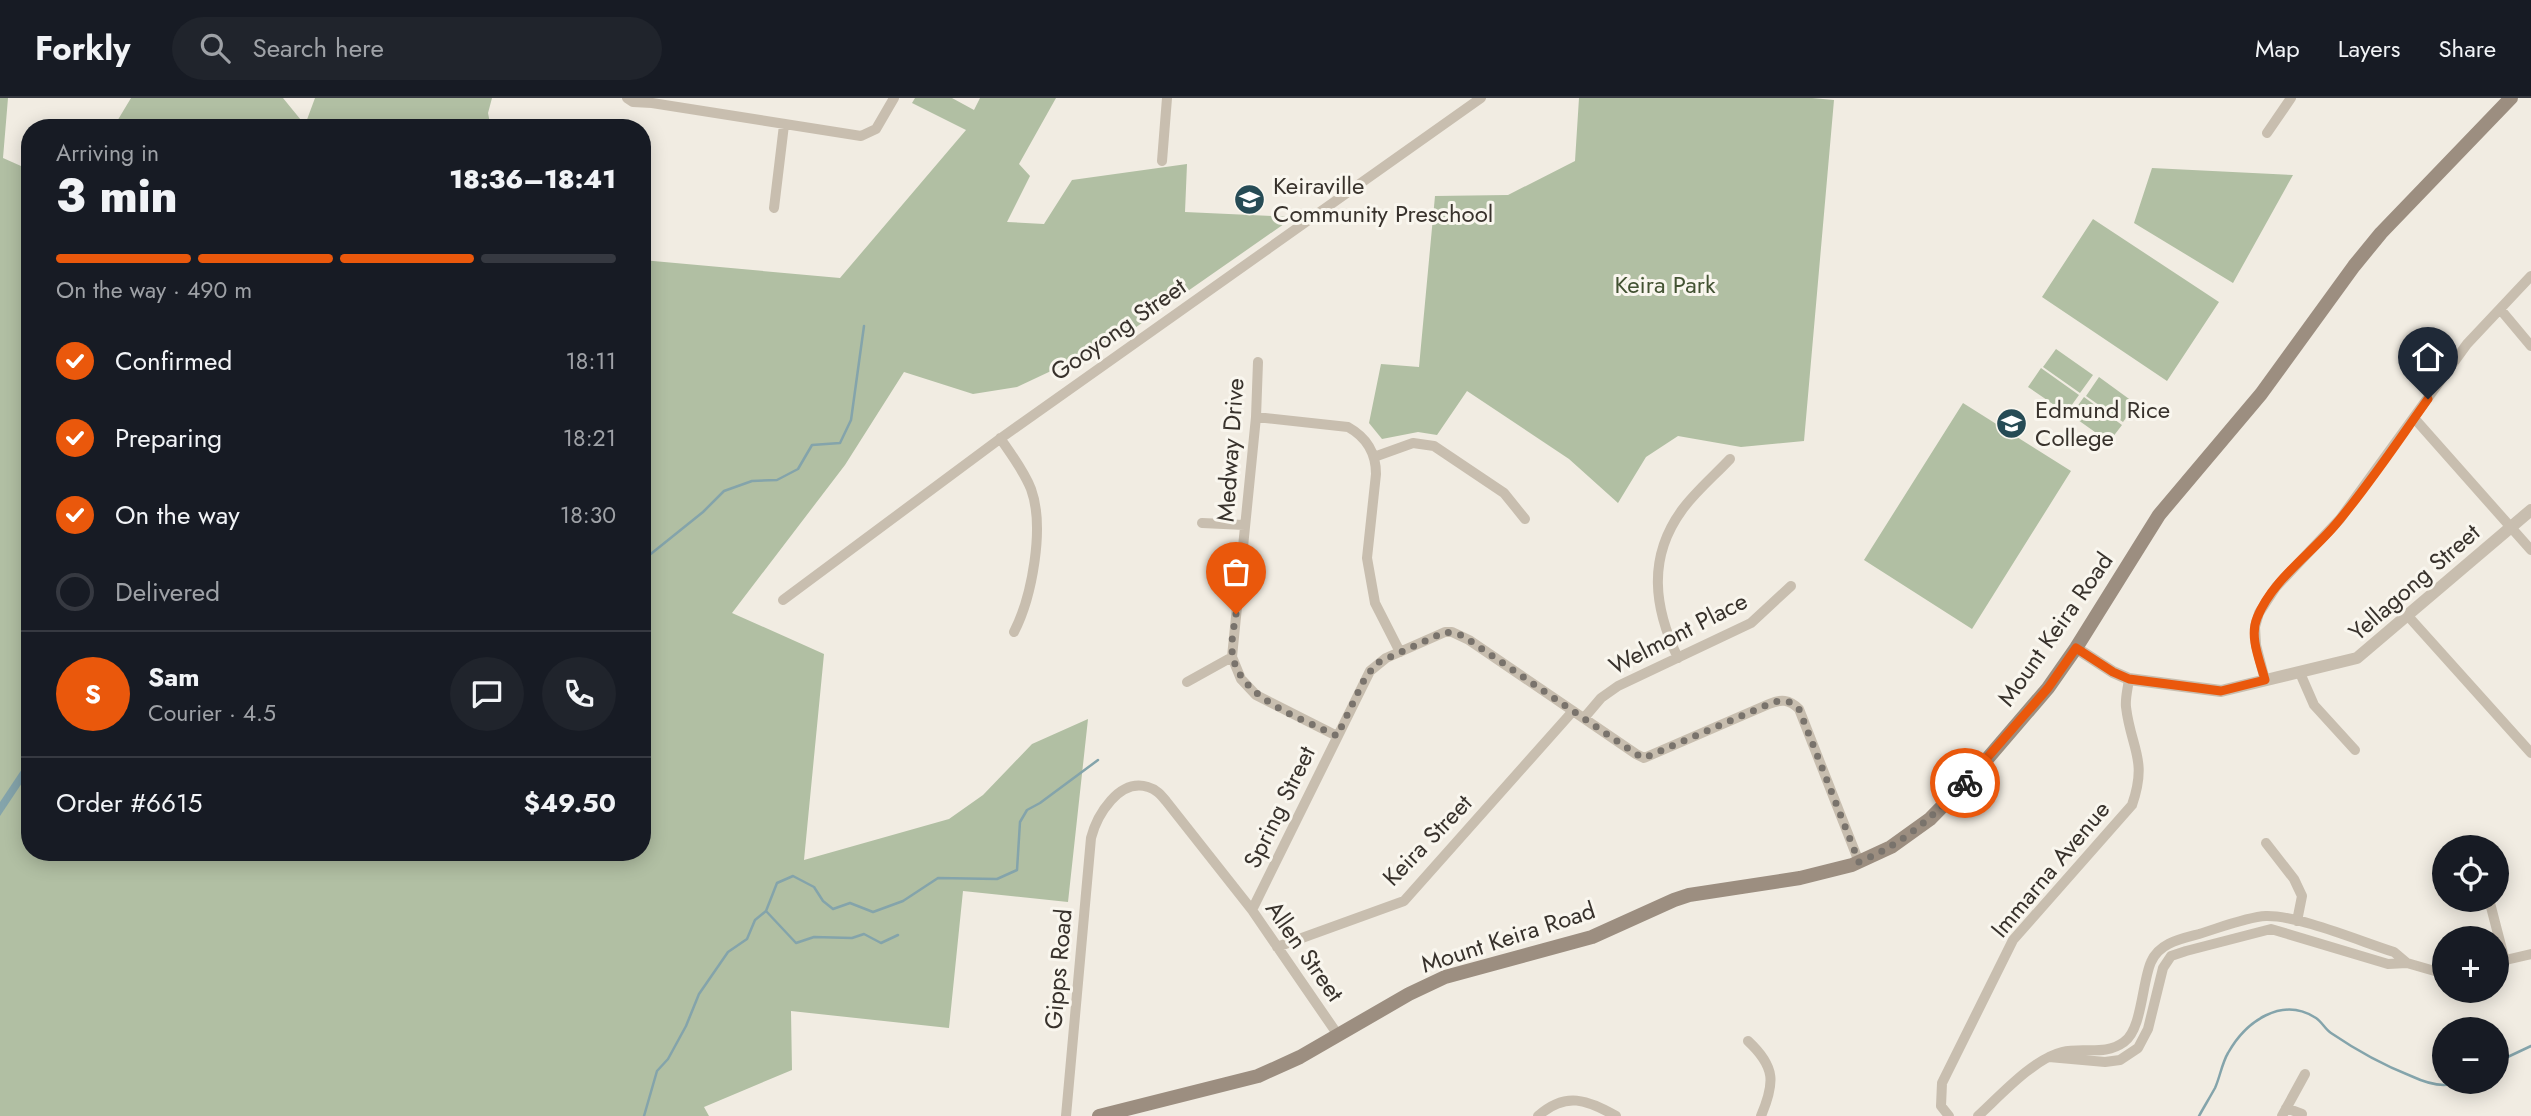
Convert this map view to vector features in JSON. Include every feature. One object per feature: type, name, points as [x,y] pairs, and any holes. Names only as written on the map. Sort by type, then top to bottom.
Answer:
[{"type":"main road","name":"Mount Keira Road","points":[[1099,1116],[1153,1110],[1258,1076],[1287,1064],[1409,994],[1445,977],[1579,942],[1674,900],[1708,891],[1800,878],[1859,862],[1900,841],[1930,819],[1976,772],[2048,688],[2159,515],[2261,394],[2354,266],[2381,233],[2511,98]]},
{"type":"street","points":[[627,98],[633,102],[650,100],[784,125],[862,136],[876,128],[894,98]]},
{"type":"street","points":[[1162,161],[1167,98]]},
{"type":"street","name":"Gooyong Street","points":[[783,600],[1000,438],[1481,98]]},
{"type":"street","points":[[2267,133],[2291,98]]},
{"type":"street","points":[[774,208],[784,125]]},
{"type":"street","points":[[2265,680],[2255,638],[2259,613],[2281,580],[2340,519],[2467,344],[2531,276]]},
{"type":"street","points":[[2500,309],[2531,346]]},
{"type":"street","name":"Medway Drive","points":[[1233,657],[1256,417],[1258,362]]},
{"type":"street","points":[[1256,417],[1348,427],[1366,441],[1374,457],[1376,480],[1367,558],[1375,603],[1400,652]]},
{"type":"street","points":[[2414,418],[2531,550]]},
{"type":"street","points":[[1000,438],[1026,477],[1037,512],[1028,600],[1014,632]]},
{"type":"street","points":[[1374,457],[1413,443],[1434,446],[1504,493],[1525,519]]},
{"type":"street","points":[[1678,658],[1660,614],[1658,572],[1661,553],[1683,509],[1730,460]]},
{"type":"street","name":"Yellagong Street","points":[[2076,648],[2129,679],[2221,691],[2357,659],[2531,510]]},
{"type":"street","points":[[1202,523],[1245,525]]},
{"type":"street","name":"Welmont Place","points":[[1584,718],[1601,698],[1618,686],[1751,624],[1791,586]]},
{"type":"street","points":[[2408,616],[2531,752]]},
{"type":"street","name":"Spring Street","points":[[1252,910],[1370,671],[1379,662],[1445,632],[1459,634],[1636,754],[1648,757],[1779,700],[1792,702],[1799,709],[1859,862]]},
{"type":"street","points":[[1186,682],[1233,657],[1241,678],[1256,695],[1337,736]]},
{"type":"street","points":[[2300,673],[2314,705],[2355,750]]},
{"type":"street","name":"Immarna Avenue","points":[[1949,1116],[1941,1106],[1942,1083],[2013,940],[2132,804],[2139,784],[2140,764],[2125,704],[2129,679]]},
{"type":"street","name":"Keira Street","points":[[1278,947],[1404,901],[1573,711]]},
{"type":"street","name":"Allen Street","points":[[1094,826],[1105,806],[1121,792],[1146,786],[1155,790],[1252,910],[1338,1035]]},
{"type":"street","name":"Gipps Road","points":[[1066,1116],[1094,826]]},
{"type":"street","points":[[2266,843],[2294,879],[2302,896],[2297,921]]},
{"type":"street","points":[[1978,1116],[2049,1057],[2063,1052],[2111,1050],[2128,1040],[2135,1025],[2151,962],[2161,947],[2180,939],[2265,916],[2297,921],[2394,952],[2407,963]]},
{"type":"street","points":[[2049,1057],[2105,1062],[2120,1060],[2138,1048],[2148,1029],[2163,968],[2171,956],[2271,929],[2388,964],[2407,963],[2432,970]]},
{"type":"street","points":[[2509,960],[2531,954]]},
{"type":"street","points":[[1748,1041],[1761,1054],[1771,1076],[1770,1092],[1760,1116]]},
{"type":"street","points":[[2302,1114],[2284,1112],[2305,1074]]},
{"type":"street","points":[[1538,1116],[1559,1103],[1578,1100],[1594,1104],[1616,1116]]},
{"type":"green space","points":[[0,98],[8,98],[3,158],[21,166],[21,861],[651,861],[651,261],[840,278],[966,130],[912,103],[915,98],[952,98],[974,110],[980,98],[1056,98],[1019,164],[1030,176],[1007,222],[1044,224],[1072,180],[1187,164],[1185,212],[1294,217],[1119,339],[1017,387],[973,394],[904,372],[845,465],[732,613],[824,654],[804,860],[949,819],[983,795],[1032,744],[1088,719],[1068,902],[963,891],[949,1028],[791,1011],[792,1070],[704,1107],[709,1116],[0,1116]]},
{"type":"green space","points":[[131,98],[283,98],[300,119],[118,119]]},
{"type":"green space","points":[[315,98],[492,98],[489,119],[307,119]]},
{"type":"green space","name":"Keira Park","points":[[1579,98],[1834,100],[1804,441],[1741,447],[1678,436],[1646,457],[1618,503],[1569,459],[1467,391],[1437,435],[1418,432],[1382,439],[1369,423],[1381,364],[1419,367],[1435,196],[1508,195],[1575,161]]},
{"type":"green space","points":[[2152,168],[2293,175],[2233,283],[2134,223]]},
{"type":"green space","points":[[2093,219],[2219,302],[2167,381],[2042,297]]},
{"type":"green space","points":[[2056,349],[2093,375],[2080,393],[2043,367]]},
{"type":"green space","points":[[2041,368],[2079,395],[2066,413],[2028,387]]},
{"type":"green space","points":[[2099,377],[2136,404],[2123,422],[2086,396]]},
{"type":"green space","points":[[2084,397],[2122,425],[2109,442],[2071,415]]},
{"type":"green space","points":[[1963,403],[2071,471],[1972,629],[1864,560]]},
{"type":"water","points":[[21,770],[21,784],[0,816],[0,802]]},
{"type":"waterway","points":[[651,554],[703,512],[724,491],[752,481],[777,480],[798,469],[812,445],[840,443],[851,420],[864,326]]},
{"type":"waterway","points":[[644,1116],[657,1071],[668,1059],[699,994],[728,952],[747,939],[755,920],[766,911],[777,883],[793,876],[814,887],[823,901],[833,909],[850,903],[873,912],[903,901],[938,878],[997,879],[1017,870],[1020,822],[1027,810],[1098,760]]},
{"type":"waterway","points":[[766,911],[796,943],[814,937],[852,938],[864,934],[881,943],[898,935]]},
{"type":"waterway","points":[[2199,1116],[2236,1041],[2255,1022],[2278,1011],[2303,1012],[2316,1018],[2329,1031],[2380,1062],[2432,1083]]},
{"type":"waterway","points":[[2509,1056],[2531,1046]]},
{"type":"way so far","points":[[1236,614],[1233,657],[1241,678],[1256,695],[1337,736],[1366,676],[1374,666],[1445,632],[1459,634],[1469,640],[1644,758],[1779,700],[1792,702],[1799,709],[1859,862],[1909,836],[1965,783]]},
{"type":"place","name":"Keiraville Community Preschool","points":[[1250,199]]},
{"type":"place","name":"Edmund Rice College","points":[[2012,423]]},
{"type":"route","points":[[1965,783],[2048,688],[2076,648],[2129,679],[2221,691],[2265,680],[2255,638],[2259,613],[2281,580],[2331,531],[2428,399]]}]
